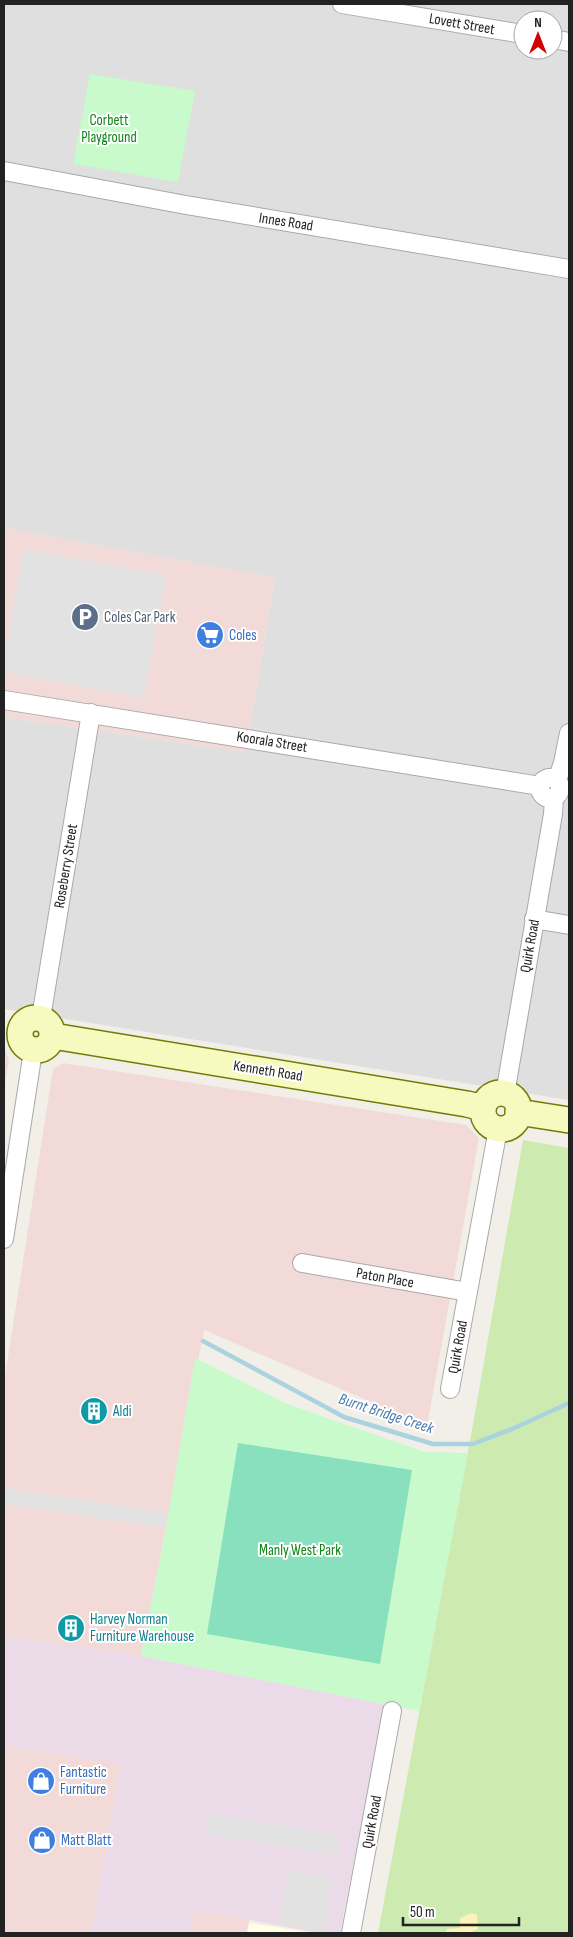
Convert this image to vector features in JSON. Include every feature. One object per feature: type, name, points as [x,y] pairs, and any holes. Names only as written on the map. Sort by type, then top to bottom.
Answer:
[{"type":"main road","name":"Kenneth Road","points":[[30,1033],[483,1108]]},
{"type":"main road","points":[[512,1103],[518,1116],[512,1125],[507,1128],[498,1129],[487,1123],[483,1114],[483,1108],[488,1099],[493,1095],[512,1103],[569,1120]]},
{"type":"street","name":"Lovett Street","points":[[342,4],[513,32]]},
{"type":"street","name":"Innes Road","points":[[4,171],[186,205],[569,269]]},
{"type":"street","name":"Koorala Street","points":[[4,700],[548,783]]},
{"type":"street","name":"Roseberry Street","points":[[4,1239],[30,1033],[91,713]]},
{"type":"street","points":[[548,783],[563,764],[569,733]]},
{"type":"street","name":"Quirk Road","points":[[512,1103],[534,919],[554,814],[554,798],[544,797],[540,791],[548,783]]},
{"type":"street","points":[[534,919],[569,925]]},
{"type":"street","name":"Quirk Road","points":[[450,1389],[498,1129]]},
{"type":"street","name":"Paton Place","points":[[302,1263],[468,1292]]},
{"type":"street","name":"Quirk Road","points":[[351,1933],[392,1711]]},
{"type":"shaded area","points":[[4,4],[569,4],[569,1100],[4,1009],[4,717],[246,752],[275,578],[4,528]]},
{"type":"shaded area","points":[[4,528],[275,578],[246,752],[4,717]]},
{"type":"shaded area","name":"Coles Car Park","points":[[24,549],[166,575],[144,698],[4,672],[4,660]]},
{"type":"shaded area","points":[[4,1046],[9,1061],[4,1089]]},
{"type":"shaded area","points":[[63,1063],[466,1125],[479,1138],[427,1426],[204,1330],[141,1656],[91,1933],[4,1933],[4,1383],[53,1069]]},
{"type":"shaded area","points":[[4,1488],[168,1513],[166,1528],[4,1504]]},
{"type":"shaded area","points":[[4,1637],[141,1656],[384,1704],[340,1933],[317,1933],[194,1909],[190,1933],[91,1933],[121,1764],[4,1745]]},
{"type":"shaded area","points":[[209,1814],[340,1835],[337,1855],[206,1834]]},
{"type":"shaded area","points":[[288,1870],[332,1878],[323,1932],[279,1924]]},
{"type":"shaded area","points":[[194,1909],[250,1918],[247,1933],[190,1933]]},
{"type":"shaded area","points":[[249,1923],[312,1933],[247,1933]]},
{"type":"green space","name":"Corbett Playground","points":[[90,74],[195,91],[178,182],[73,164]]},
{"type":"green space","points":[[523,1140],[569,1148],[569,1933],[378,1933],[473,1424]]},
{"type":"green space","name":"Manly West Park","points":[[195,1358],[287,1404],[425,1452],[468,1453],[419,1711],[141,1656],[166,1528]]},
{"type":"green space","points":[[238,1443],[412,1470],[380,1664],[207,1634]]},
{"type":"sand","points":[[472,1913],[477,1915],[478,1929],[468,1933],[445,1933],[447,1929],[460,1928],[460,1918]]},
{"type":"waterway","name":"Burnt Bridge Creek","points":[[203,1341],[344,1417],[433,1444],[473,1444],[512,1429],[569,1403]]},
{"type":"place","name":"Coles Car Park","points":[[85,617]]},
{"type":"place","name":"Coles","points":[[210,635]]},
{"type":"place","name":"Aldi","points":[[94,1411]]},
{"type":"place","name":"Harvey Norman Furniture Warehouse","points":[[71,1628]]},
{"type":"place","name":"Fantastic Furniture","points":[[41,1781]]},
{"type":"place","name":"Matt Blatt","points":[[42,1840]]}]
